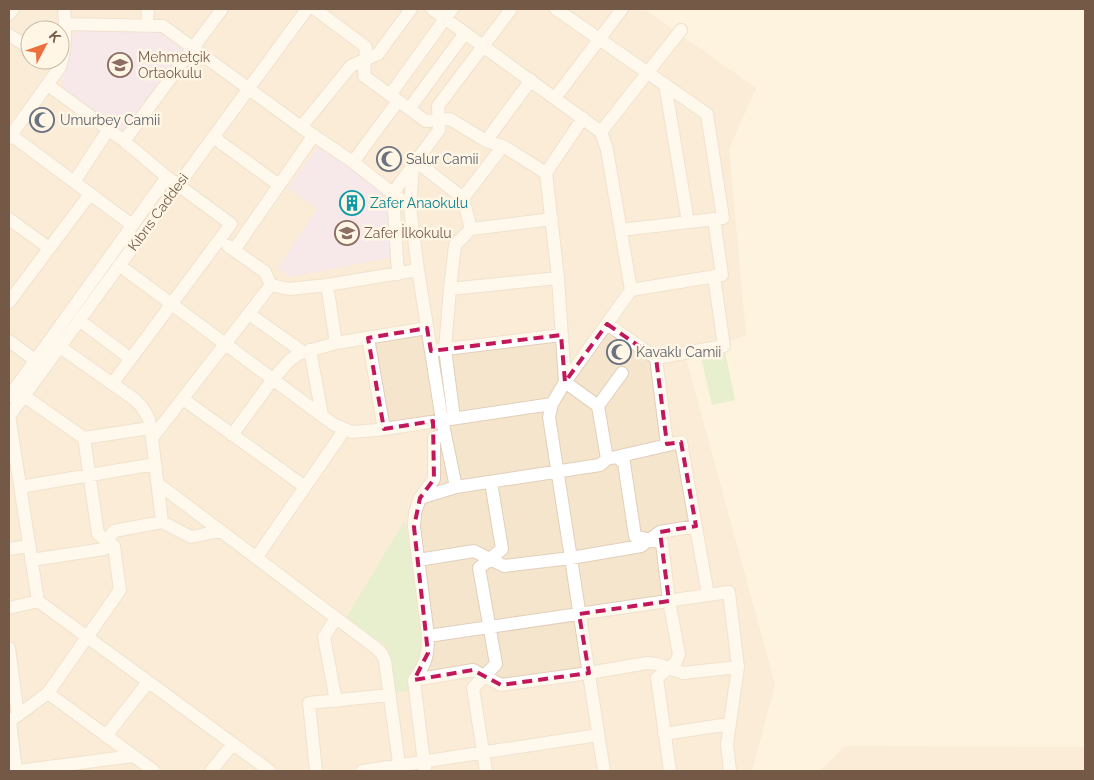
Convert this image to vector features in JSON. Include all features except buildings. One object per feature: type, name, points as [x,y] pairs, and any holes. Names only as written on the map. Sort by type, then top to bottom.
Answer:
[{"type":"street","points":[[9,14],[13,9]]},
{"type":"street","points":[[147,25],[148,9]]},
{"type":"street","points":[[124,141],[222,9]]},
{"type":"street","name":"Kıbrıs Caddesi","points":[[9,415],[307,9]]},
{"type":"street","points":[[315,9],[366,47],[364,76],[409,109],[426,121],[450,119],[486,141],[503,146],[546,173]]},
{"type":"street","points":[[301,127],[351,66],[378,54],[412,9]]},
{"type":"street","points":[[432,9],[449,14],[465,33],[601,132],[607,150],[632,290]]},
{"type":"street","points":[[398,274],[393,193],[439,130],[438,106],[511,9]]},
{"type":"street","points":[[556,9],[708,114],[723,218],[622,230]]},
{"type":"street","points":[[556,98],[622,9]]},
{"type":"street","points":[[353,162],[449,14]]},
{"type":"street","points":[[70,24],[163,26],[301,127],[353,162],[410,207]]},
{"type":"street","points":[[601,132],[681,30]]},
{"type":"street","points":[[409,109],[465,33]]},
{"type":"street","points":[[58,70],[10,136],[132,225]]},
{"type":"street","points":[[486,141],[531,80]]},
{"type":"street","points":[[665,84],[688,222]]},
{"type":"street","points":[[48,85],[124,141],[178,186],[231,224],[112,384]]},
{"type":"street","points":[[583,118],[546,173],[558,278],[565,382],[598,406],[612,458]]},
{"type":"street","points":[[74,182],[108,130]]},
{"type":"street","points":[[234,250],[314,135]]},
{"type":"street","points":[[213,137],[279,185]]},
{"type":"street","points":[[463,198],[503,146]]},
{"type":"street","points":[[415,165],[463,198],[470,229]]},
{"type":"street","points":[[415,165],[410,207],[418,270],[431,351],[448,419]]},
{"type":"street","points":[[9,397],[167,177]]},
{"type":"street","points":[[9,302],[90,194]]},
{"type":"street","points":[[9,219],[49,248]]},
{"type":"street","points":[[456,487],[445,434],[448,419],[445,349],[455,245],[470,229],[552,219]]},
{"type":"street","points":[[604,771],[549,416],[552,404],[565,382],[632,290],[722,275],[714,219]]},
{"type":"street","points":[[220,240],[265,272],[271,285]]},
{"type":"street","points":[[119,266],[333,424],[352,432],[552,404]]},
{"type":"street","points":[[271,285],[288,289],[418,270]]},
{"type":"street","points":[[607,324],[656,358],[724,346],[714,276]]},
{"type":"street","points":[[450,289],[558,278]]},
{"type":"street","points":[[327,284],[336,343]]},
{"type":"street","points":[[24,396],[84,438],[151,433],[183,399],[271,285]]},
{"type":"street","points":[[249,314],[307,351],[322,416]]},
{"type":"street","points":[[79,320],[131,359]]},
{"type":"street","points":[[232,435],[273,379],[290,361],[307,351],[336,343],[427,328]]},
{"type":"street","points":[[431,351],[561,335]]},
{"type":"street","points":[[368,338],[384,429]]},
{"type":"street","points":[[9,341],[35,360]]},
{"type":"street","points":[[60,347],[134,399],[142,407],[149,419],[162,522]]},
{"type":"street","points":[[656,358],[667,444]]},
{"type":"street","points":[[598,406],[622,373]]},
{"type":"street","points":[[183,399],[305,487]]},
{"type":"street","points":[[9,415],[11,438],[38,601],[270,771]]},
{"type":"street","points":[[256,558],[345,429]]},
{"type":"street","points":[[424,767],[414,680],[423,668],[428,653],[428,636],[414,527],[415,513],[420,498],[434,479],[434,438],[445,434]]},
{"type":"street","points":[[12,719],[48,693],[120,590],[114,546],[98,534],[84,438]]},
{"type":"street","points":[[420,498],[456,487],[600,465],[612,458],[681,442],[708,596]]},
{"type":"street","points":[[612,458],[624,463],[635,536],[662,543],[669,601],[679,654],[676,662],[656,678],[670,771]]},
{"type":"street","points":[[20,487],[155,464]]},
{"type":"street","points":[[486,771],[473,688],[496,664],[479,568],[502,549],[491,482]]},
{"type":"street","points":[[157,483],[382,654],[385,661],[400,768]]},
{"type":"street","points":[[31,560],[104,549],[106,540],[114,531],[162,522],[191,538],[219,531]]},
{"type":"street","points":[[418,560],[474,551],[504,566],[571,558],[640,546],[660,532],[696,526]]},
{"type":"street","points":[[9,549],[29,546]]},
{"type":"street","points":[[428,636],[729,592],[738,667],[726,744],[730,771]]},
{"type":"street","points":[[9,608],[38,601]]},
{"type":"street","points":[[336,618],[324,636],[336,701]]},
{"type":"street","points":[[9,651],[12,719],[17,771],[132,756]]},
{"type":"street","points":[[414,680],[473,670],[501,684],[589,673],[647,663],[683,673],[738,667]]},
{"type":"street","points":[[106,736],[148,682]]},
{"type":"street","points":[[48,693],[154,771]]},
{"type":"street","points":[[316,771],[309,703],[390,695]]},
{"type":"street","points":[[664,734],[730,724]]},
{"type":"street","points":[[362,771],[424,767],[484,753],[598,735]]},
{"type":"street","points":[[211,771],[233,744]]},
{"type":"highlighted area","points":[[607,324],[656,358],[667,444],[681,442],[696,526],[660,532],[669,601],[579,614],[589,673],[501,685],[473,670],[414,680],[428,653],[414,527],[420,498],[434,479],[433,421],[384,429],[368,338],[427,328],[431,351],[561,335],[565,382]]},
{"type":"shaded area","points":[[9,9],[644,9],[756,88],[729,149],[746,335],[686,358],[775,685],[752,771],[9,771]]},
{"type":"shaded area","name":"Mehmetçik Ortaokulu","points":[[83,28],[163,29],[188,47],[121,135],[64,92],[61,83],[64,70],[70,70],[70,39]]},
{"type":"shaded area","name":"Zafer İlkokulu","points":[[320,144],[390,195],[394,257],[290,277],[278,268],[317,209],[288,188]]},
{"type":"shaded area","points":[[845,746],[1085,747],[1085,771],[820,771]]},
{"type":"green space","points":[[725,352],[735,400],[712,405],[701,357]]},
{"type":"green space","points":[[405,520],[426,654],[411,677],[407,691],[394,692],[390,660],[386,646],[346,618]]},
{"type":"place","name":"Mehmetçik Ortaokulu","points":[[120,65]]},
{"type":"place","name":"Umurbey Camii","points":[[42,120]]},
{"type":"place","name":"Salur Camii","points":[[389,159]]},
{"type":"place","name":"Zafer Anaokulu","points":[[352,203]]},
{"type":"place","name":"Zafer İlkokulu","points":[[347,233]]},
{"type":"place","name":"Kavaklı Camii","points":[[619,352]]}]
